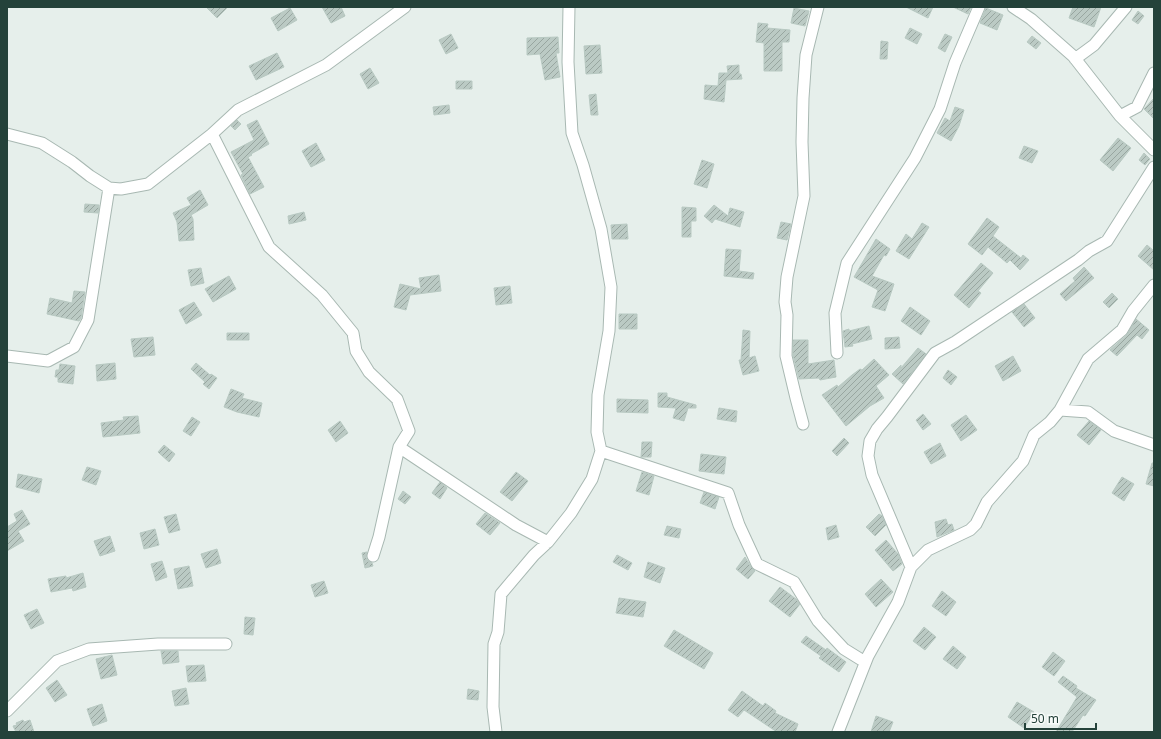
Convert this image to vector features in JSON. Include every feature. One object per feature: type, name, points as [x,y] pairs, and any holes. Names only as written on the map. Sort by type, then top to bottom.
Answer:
[{"type":"street","points":[[7,134],[42,143],[109,188],[122,189],[148,184],[212,134],[238,110],[326,65],[405,7]]},
{"type":"street","points":[[496,732],[493,707],[494,644],[498,632],[501,594],[534,555],[548,542],[571,513],[592,479],[601,451],[597,432],[598,395],[609,331],[611,287],[601,229],[584,165],[572,133],[568,62],[569,7]]},
{"type":"street","points":[[803,424],[786,356],[787,315],[785,302],[787,277],[804,196],[802,142],[806,55],[818,7]]},
{"type":"street","points":[[837,353],[835,313],[847,263],[914,158],[940,109],[955,63],[979,7]]},
{"type":"street","points":[[1013,7],[1031,19],[1075,59],[1120,116],[1154,150]]},
{"type":"street","points":[[1075,59],[1094,45],[1126,7]]},
{"type":"street","points":[[1120,116],[1137,107],[1154,73]]},
{"type":"street","points":[[212,134],[269,247],[322,295],[353,333],[356,351],[369,372],[397,399],[409,431],[399,447],[379,537],[373,556]]},
{"type":"street","points":[[911,567],[872,475],[868,456],[870,441],[877,428],[935,353],[955,342],[1078,260],[1089,251],[1107,241],[1154,167]]},
{"type":"street","points":[[7,356],[48,361],[74,347],[88,320],[109,188]]},
{"type":"street","points":[[838,732],[865,662],[898,602],[911,567],[928,550],[970,530],[976,524],[987,502],[1023,461],[1028,453],[1034,435],[1050,422],[1060,410],[1088,359],[1122,330],[1133,310],[1154,285]]},
{"type":"street","points":[[1060,410],[1088,412],[1114,431],[1154,445]]},
{"type":"street","points":[[399,447],[516,525],[548,542]]},
{"type":"street","points":[[601,451],[728,493],[739,525],[757,564],[794,582],[818,621],[844,649],[865,662]]},
{"type":"street","points":[[7,711],[57,661],[89,649],[158,644],[226,644]]},
{"type":"building","points":[[206,7],[228,7],[217,18]]},
{"type":"building","points":[[322,7],[341,7],[345,16],[331,23]]},
{"type":"building","points":[[906,7],[933,7],[928,18]]},
{"type":"building","points":[[953,7],[971,7],[968,14]]},
{"type":"building","points":[[1073,7],[1101,7],[1094,27],[1069,18]]},
{"type":"building","points":[[290,8],[297,20],[278,31],[271,18]]},
{"type":"building","points":[[794,8],[809,11],[805,26],[791,23]]},
{"type":"building","points":[[986,8],[1003,15],[997,30],[980,23]]},
{"type":"building","points":[[1138,11],[1144,16],[1138,24],[1132,20]]},
{"type":"building","points":[[758,23],[768,24],[767,28],[790,30],[789,42],[782,42],[782,71],[764,71],[764,43],[756,42]]},
{"type":"building","points":[[910,28],[922,34],[917,44],[905,38]]},
{"type":"building","points":[[451,34],[458,48],[446,54],[439,40]]},
{"type":"building","points":[[945,34],[952,37],[945,52],[938,48]]},
{"type":"building","points":[[1032,36],[1041,43],[1036,49],[1027,42]]},
{"type":"building","points":[[558,37],[559,53],[556,53],[560,77],[545,80],[540,54],[527,55],[527,38]]},
{"type":"building","points":[[881,41],[888,42],[887,59],[880,59]]},
{"type":"building","points":[[600,45],[602,73],[586,74],[584,46]]},
{"type":"building","points":[[277,53],[284,67],[256,80],[249,66]]},
{"type":"building","points":[[739,65],[739,74],[741,74],[742,79],[726,80],[724,102],[704,99],[705,85],[718,86],[719,73],[728,73],[727,66]]},
{"type":"building","points":[[370,68],[379,83],[368,89],[360,74]]},
{"type":"building","points":[[456,81],[472,81],[472,89],[456,89]]},
{"type":"building","points":[[596,94],[598,115],[591,115],[589,95]]},
{"type":"building","points":[[1154,98],[1154,119],[1144,109]]},
{"type":"building","points":[[449,105],[450,113],[434,115],[433,107]]},
{"type":"building","points":[[955,107],[964,110],[959,126],[951,141],[937,133],[945,118],[950,121]]},
{"type":"building","points":[[237,120],[241,124],[235,130],[231,126]]},
{"type":"building","points":[[257,120],[269,144],[248,157],[264,187],[250,194],[241,175],[243,174],[231,152],[254,140],[247,125]]},
{"type":"building","points":[[1118,138],[1131,148],[1113,171],[1100,160]]},
{"type":"building","points":[[316,143],[325,160],[311,167],[302,151]]},
{"type":"building","points":[[1024,146],[1038,151],[1032,163],[1019,158]]},
{"type":"building","points":[[1144,153],[1150,159],[1145,165],[1139,160]]},
{"type":"building","points":[[702,160],[714,164],[707,188],[694,184]]},
{"type":"building","points":[[200,190],[208,205],[191,215],[193,219],[194,240],[179,241],[177,222],[173,213],[191,205],[187,198]]},
{"type":"building","points":[[85,204],[99,205],[98,213],[84,212]]},
{"type":"building","points":[[714,205],[728,216],[730,208],[744,212],[740,227],[715,219],[712,223],[704,216]]},
{"type":"building","points":[[682,207],[696,208],[696,221],[691,221],[691,237],[682,237]]},
{"type":"building","points":[[304,212],[306,220],[289,224],[288,216]]},
{"type":"building","points":[[987,218],[999,227],[993,236],[1021,258],[1023,255],[1029,260],[1020,270],[1010,260],[1007,263],[988,247],[982,255],[968,244]]},
{"type":"building","points":[[781,222],[791,224],[787,240],[777,238]]},
{"type":"building","points":[[922,223],[929,227],[909,259],[896,251],[906,234],[912,239]]},
{"type":"building","points":[[627,224],[628,239],[612,239],[611,225]]},
{"type":"building","points":[[876,239],[890,249],[886,256],[884,255],[872,276],[894,284],[885,311],[872,307],[878,290],[854,277]]},
{"type":"building","points":[[1147,245],[1154,251],[1154,270],[1138,256]]},
{"type":"building","points":[[726,249],[741,250],[739,271],[754,273],[753,279],[724,276]]},
{"type":"building","points":[[981,263],[993,273],[978,291],[981,293],[969,308],[954,295]]},
{"type":"building","points":[[1084,267],[1094,278],[1066,301],[1060,294],[1075,281],[1073,278]]},
{"type":"building","points":[[201,268],[204,283],[191,286],[188,270]]},
{"type":"building","points":[[439,275],[441,291],[410,295],[406,310],[394,307],[400,284],[421,289],[419,278]]},
{"type":"building","points":[[229,276],[236,289],[213,302],[205,289]]},
{"type":"building","points":[[510,286],[512,303],[496,305],[494,288]]},
{"type":"building","points":[[74,291],[85,292],[81,318],[79,321],[47,314],[50,298],[72,303]]},
{"type":"building","points":[[1112,293],[1118,299],[1109,308],[1103,302]]},
{"type":"building","points":[[194,302],[202,315],[186,324],[179,310]]},
{"type":"building","points":[[1024,304],[1035,318],[1024,327],[1012,312]]},
{"type":"building","points":[[910,307],[930,321],[921,335],[901,321]]},
{"type":"building","points":[[619,314],[637,314],[637,329],[619,329]]},
{"type":"building","points":[[1136,319],[1149,330],[1142,339],[1137,335],[1117,356],[1110,350],[1127,335]]},
{"type":"building","points":[[869,326],[872,339],[852,344],[853,346],[845,347],[843,331]]},
{"type":"building","points":[[743,330],[750,331],[749,358],[755,356],[759,371],[743,375],[739,360],[741,360]]},
{"type":"building","points":[[227,333],[249,333],[249,340],[227,340]]},
{"type":"building","points":[[153,337],[155,355],[134,357],[131,339]]},
{"type":"building","points":[[899,337],[900,348],[885,349],[885,338]]},
{"type":"building","points":[[793,340],[808,340],[808,364],[834,360],[836,377],[820,380],[819,378],[799,379],[793,355]]},
{"type":"building","points":[[918,348],[926,354],[903,384],[892,374],[901,365],[901,368]]},
{"type":"building","points":[[1013,356],[1021,371],[1003,381],[995,366]]},
{"type":"building","points":[[874,359],[889,375],[876,386],[884,398],[870,406],[846,426],[822,395],[837,385],[838,387],[860,369],[862,370]]},
{"type":"building","points":[[115,363],[116,379],[97,381],[96,365]]},
{"type":"building","points":[[196,363],[210,375],[211,374],[217,378],[209,389],[203,384],[205,382],[191,369]]},
{"type":"building","points":[[60,364],[75,366],[73,384],[58,382],[58,377],[55,377],[56,370],[59,370]]},
{"type":"building","points":[[948,370],[957,377],[951,385],[943,378]]},
{"type":"building","points":[[231,389],[244,394],[242,398],[262,403],[259,417],[237,412],[224,407]]},
{"type":"building","points":[[658,393],[667,393],[667,397],[696,405],[696,408],[688,408],[684,421],[673,418],[676,408],[658,407]]},
{"type":"building","points":[[617,399],[648,400],[648,413],[617,412]]},
{"type":"building","points":[[719,408],[737,411],[736,422],[717,419]]},
{"type":"building","points":[[923,414],[931,424],[923,430],[916,420]]},
{"type":"building","points":[[966,415],[977,430],[961,441],[951,425]]},
{"type":"building","points":[[138,416],[140,433],[103,437],[101,423],[124,420],[123,417]]},
{"type":"building","points":[[192,417],[200,422],[191,436],[183,431]]},
{"type":"building","points":[[340,421],[348,433],[336,442],[328,430]]},
{"type":"building","points":[[1089,421],[1101,430],[1089,445],[1077,435]]},
{"type":"building","points":[[844,438],[849,443],[837,456],[832,451]]},
{"type":"building","points":[[642,442],[652,442],[651,457],[641,457]]},
{"type":"building","points":[[940,443],[946,456],[931,464],[924,452]]},
{"type":"building","points":[[164,445],[175,454],[169,462],[158,452]]},
{"type":"building","points":[[701,454],[726,457],[724,474],[699,471]]},
{"type":"building","points":[[1152,463],[1154,463],[1154,486],[1146,484]]},
{"type":"building","points":[[87,467],[101,471],[96,485],[82,480]]},
{"type":"building","points":[[516,472],[528,481],[512,501],[500,492]]},
{"type":"building","points":[[642,472],[654,476],[649,495],[636,491]]},
{"type":"building","points":[[18,474],[42,479],[39,493],[16,487]]},
{"type":"building","points":[[1122,477],[1134,484],[1124,501],[1112,493]]},
{"type":"building","points":[[440,482],[447,488],[440,499],[432,493]]},
{"type":"building","points":[[403,491],[411,497],[405,504],[398,499]]},
{"type":"building","points":[[704,492],[719,497],[715,509],[700,503]]},
{"type":"building","points":[[22,510],[30,524],[18,531],[24,541],[7,551],[7,527],[17,521],[14,514]]},
{"type":"building","points":[[485,513],[500,523],[490,535],[476,524]]},
{"type":"building","points":[[176,514],[180,530],[169,533],[164,517]]},
{"type":"building","points":[[879,514],[882,516],[886,525],[875,536],[866,527]]},
{"type":"building","points":[[946,519],[948,525],[952,524],[954,530],[937,537],[935,522]]},
{"type":"building","points":[[836,525],[839,537],[828,540],[826,528]]},
{"type":"building","points":[[667,526],[681,529],[679,538],[664,535]]},
{"type":"building","points":[[155,529],[159,545],[144,549],[140,533]]},
{"type":"building","points":[[110,536],[115,551],[100,556],[94,541]]},
{"type":"building","points":[[886,540],[898,554],[902,564],[893,571],[875,550]]},
{"type":"building","points":[[217,549],[221,563],[206,568],[201,554]]},
{"type":"building","points":[[367,552],[366,558],[372,563],[373,566],[365,568],[362,553]]},
{"type":"building","points":[[617,555],[632,563],[628,570],[613,562]]},
{"type":"building","points":[[745,557],[755,571],[748,579],[736,569]]},
{"type":"building","points":[[162,561],[167,577],[156,581],[151,564]]},
{"type":"building","points":[[648,562],[665,568],[660,583],[644,577]]},
{"type":"building","points":[[189,566],[193,586],[178,589],[174,569]]},
{"type":"building","points":[[83,573],[86,587],[73,591],[72,588],[51,592],[48,579],[66,576],[66,578]]},
{"type":"building","points":[[881,579],[893,592],[876,607],[865,594]]},
{"type":"building","points":[[324,581],[328,593],[315,597],[311,585]]},
{"type":"building","points":[[780,587],[796,599],[800,604],[790,617],[769,601]]},
{"type":"building","points":[[942,591],[956,602],[946,616],[932,606]]},
{"type":"building","points":[[619,598],[646,602],[643,617],[616,613]]},
{"type":"building","points":[[37,609],[44,623],[31,629],[24,615]]},
{"type":"building","points":[[245,617],[255,618],[253,635],[244,634]]},
{"type":"building","points":[[924,627],[936,637],[925,650],[913,641]]},
{"type":"building","points":[[674,630],[713,653],[704,669],[664,646]]},
{"type":"building","points":[[806,636],[826,650],[827,648],[846,662],[839,672],[819,658],[821,656],[801,642]]},
{"type":"building","points":[[953,646],[966,657],[957,669],[943,659]]},
{"type":"building","points":[[161,651],[178,651],[179,662],[163,664]]},
{"type":"building","points":[[1053,652],[1065,661],[1054,676],[1042,667]]},
{"type":"building","points":[[112,655],[117,675],[101,679],[96,659]]},
{"type":"building","points":[[204,665],[206,681],[188,682],[186,666]]},
{"type":"building","points":[[1063,676],[1077,686],[1076,688],[1096,700],[1085,716],[1083,715],[1072,732],[1056,732],[1077,697],[1058,682]]},
{"type":"building","points":[[57,680],[67,695],[55,702],[46,688]]},
{"type":"building","points":[[186,688],[189,704],[175,706],[172,691]]},
{"type":"building","points":[[468,689],[479,691],[478,700],[467,699]]},
{"type":"building","points":[[742,691],[763,706],[765,703],[776,711],[775,713],[798,724],[795,732],[777,732],[744,710],[738,717],[728,710]]},
{"type":"building","points":[[1017,702],[1034,712],[1024,728],[1008,717]]},
{"type":"building","points":[[102,704],[107,721],[93,726],[87,709]]},
{"type":"building","points":[[876,716],[893,722],[889,732],[871,732]]},
{"type":"building","points":[[23,720],[24,722],[30,720],[34,732],[16,732],[13,726],[17,725],[16,723]]}]
